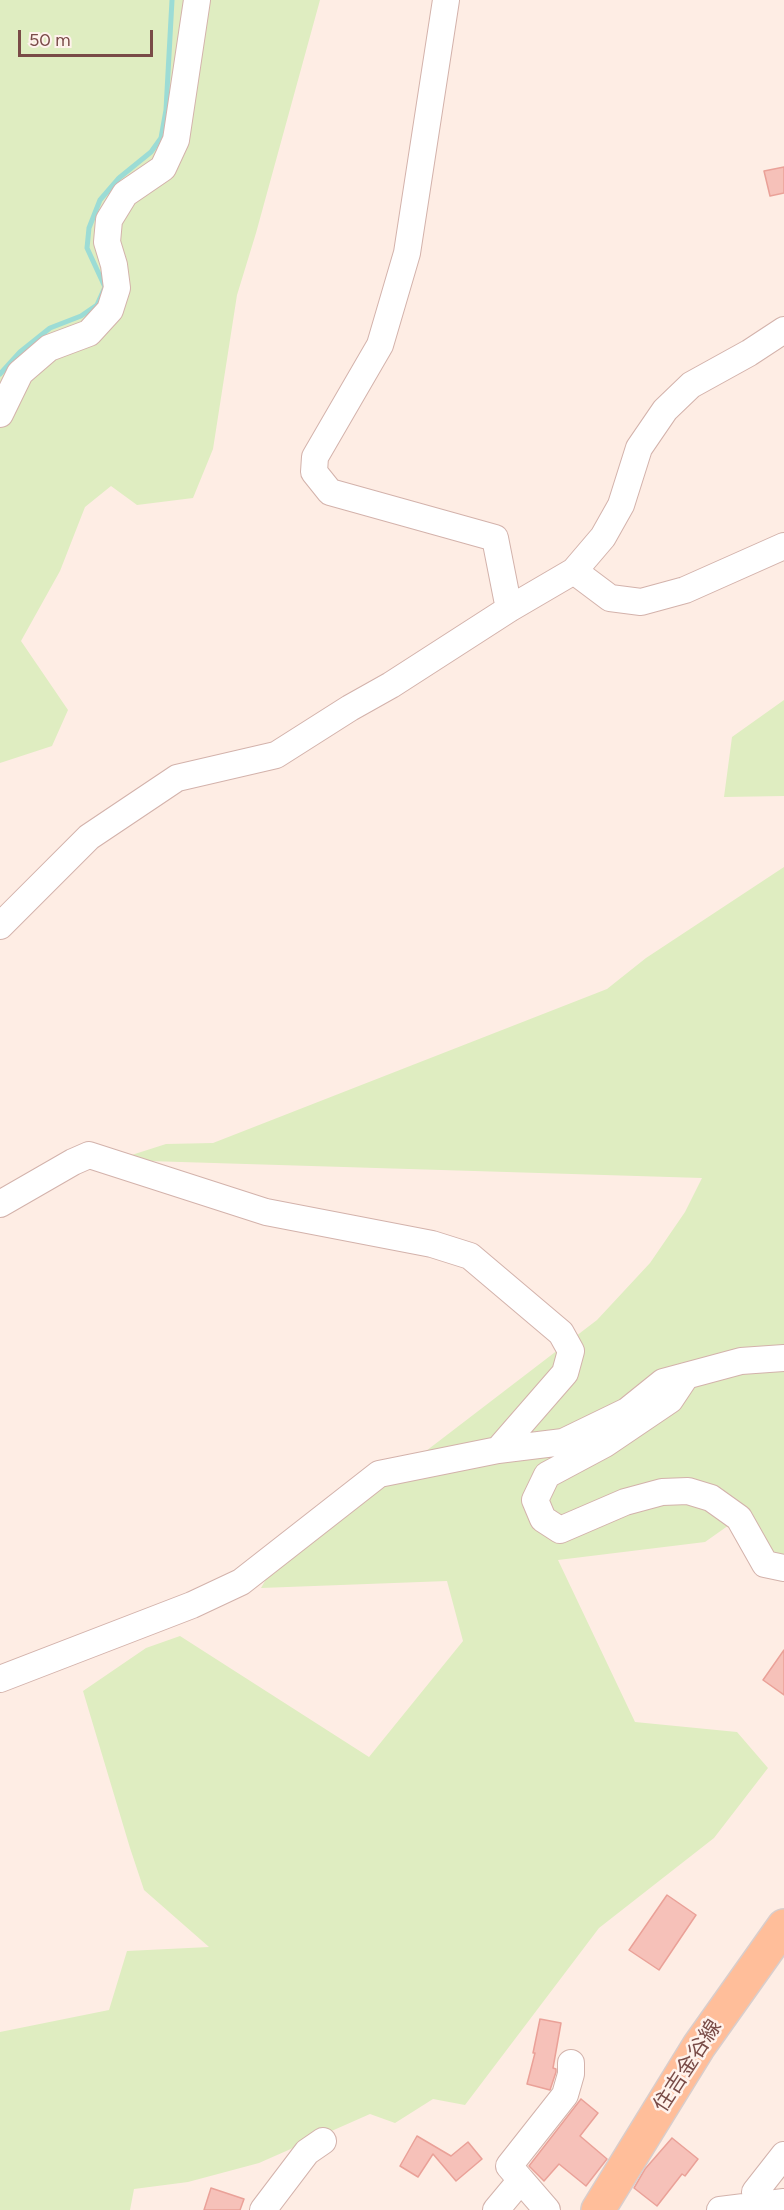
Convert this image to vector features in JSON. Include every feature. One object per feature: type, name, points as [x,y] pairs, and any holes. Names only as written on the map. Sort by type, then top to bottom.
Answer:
[{"type":"main road","name":"住吉金谷線","points":[[598,2210],[699,2046],[784,1926]]},
{"type":"street","points":[[0,414],[21,373],[49,348],[89,333],[110,310],[117,288],[114,265],[107,242],[109,220],[125,194],[163,168],[176,140],[196,0]]},
{"type":"street","points":[[446,0],[407,253],[380,345],[315,458],[314,472],[330,492],[495,538],[509,609]]},
{"type":"street","points":[[0,926],[89,837],[177,778],[276,755],[350,708],[391,686],[509,609],[574,571],[603,537],[621,505],[639,448],[665,410],[691,385],[749,353],[784,330]]},
{"type":"street","points":[[574,571],[610,598],[641,602],[685,590],[784,546]]},
{"type":"street","points":[[0,1204],[89,1155],[266,1212],[432,1244],[471,1256],[561,1333],[571,1351],[566,1373],[498,1450]]},
{"type":"street","points":[[0,1679],[182,1609],[241,1582],[379,1474],[498,1450],[563,1442],[627,1411],[663,1382],[741,1361],[784,1358]]},
{"type":"street","points":[[686,1376],[670,1400],[604,1444],[547,1474],[535,1500],[543,1519],[561,1530],[625,1502],[662,1492],[688,1491],[711,1498],[739,1518],[765,1564],[784,1568]]},
{"type":"street","points":[[547,2210],[509,2166],[565,2095],[572,2074],[571,2063]]},
{"type":"street","points":[[263,2210],[307,2152],[323,2141]]},
{"type":"street","points":[[754,2192],[784,2155]]},
{"type":"street","points":[[496,2210],[521,2180]]},
{"type":"street","points":[[720,2210],[784,2202]]},
{"type":"green space","points":[[0,0],[320,0],[237,295],[213,449],[193,498],[137,505],[111,486],[85,507],[60,571],[21,641],[68,710],[52,746],[0,763]]},
{"type":"green space","points":[[784,700],[784,796],[724,797],[732,737]]},
{"type":"green space","points":[[784,867],[784,1571],[739,1518],[705,1542],[558,1560],[635,1722],[737,1732],[768,1768],[714,1838],[599,1928],[465,2105],[433,2099],[395,2123],[370,2114],[259,2163],[188,2182],[134,2189],[130,2210],[0,2210],[0,2032],[109,2010],[127,1951],[209,1947],[144,1890],[83,1691],[146,1648],[180,1636],[369,1757],[463,1641],[447,1581],[261,1588],[272,1569],[597,1320],[650,1263],[685,1212],[702,1178],[116,1160],[166,1144],[213,1143],[607,989],[646,958]]},
{"type":"building","points":[[784,167],[784,193],[770,196],[764,171]]},
{"type":"building","points":[[784,1650],[784,1695],[763,1680]]},
{"type":"building","points":[[667,1895],[696,1915],[659,1970],[629,1950]]},
{"type":"building","points":[[540,2019],[561,2023],[553,2068],[556,2072],[550,2090],[527,2084]]},
{"type":"building","points":[[581,2099],[598,2113],[580,2136],[607,2159],[586,2186],[559,2164],[544,2181],[529,2166]]},
{"type":"building","points":[[417,2136],[451,2156],[468,2142],[482,2159],[456,2181],[433,2154],[418,2177],[400,2166]]},
{"type":"building","points":[[672,2138],[698,2159],[685,2176],[682,2174],[657,2206],[634,2188],[645,2169]]},
{"type":"building","points":[[211,2188],[244,2199],[240,2210],[204,2210]]},
{"type":"waterway","points":[[0,374],[20,352],[50,328],[81,316],[97,305],[105,287],[87,248],[89,228],[100,200],[119,178],[151,152],[161,138],[166,110],[172,0]]}]
